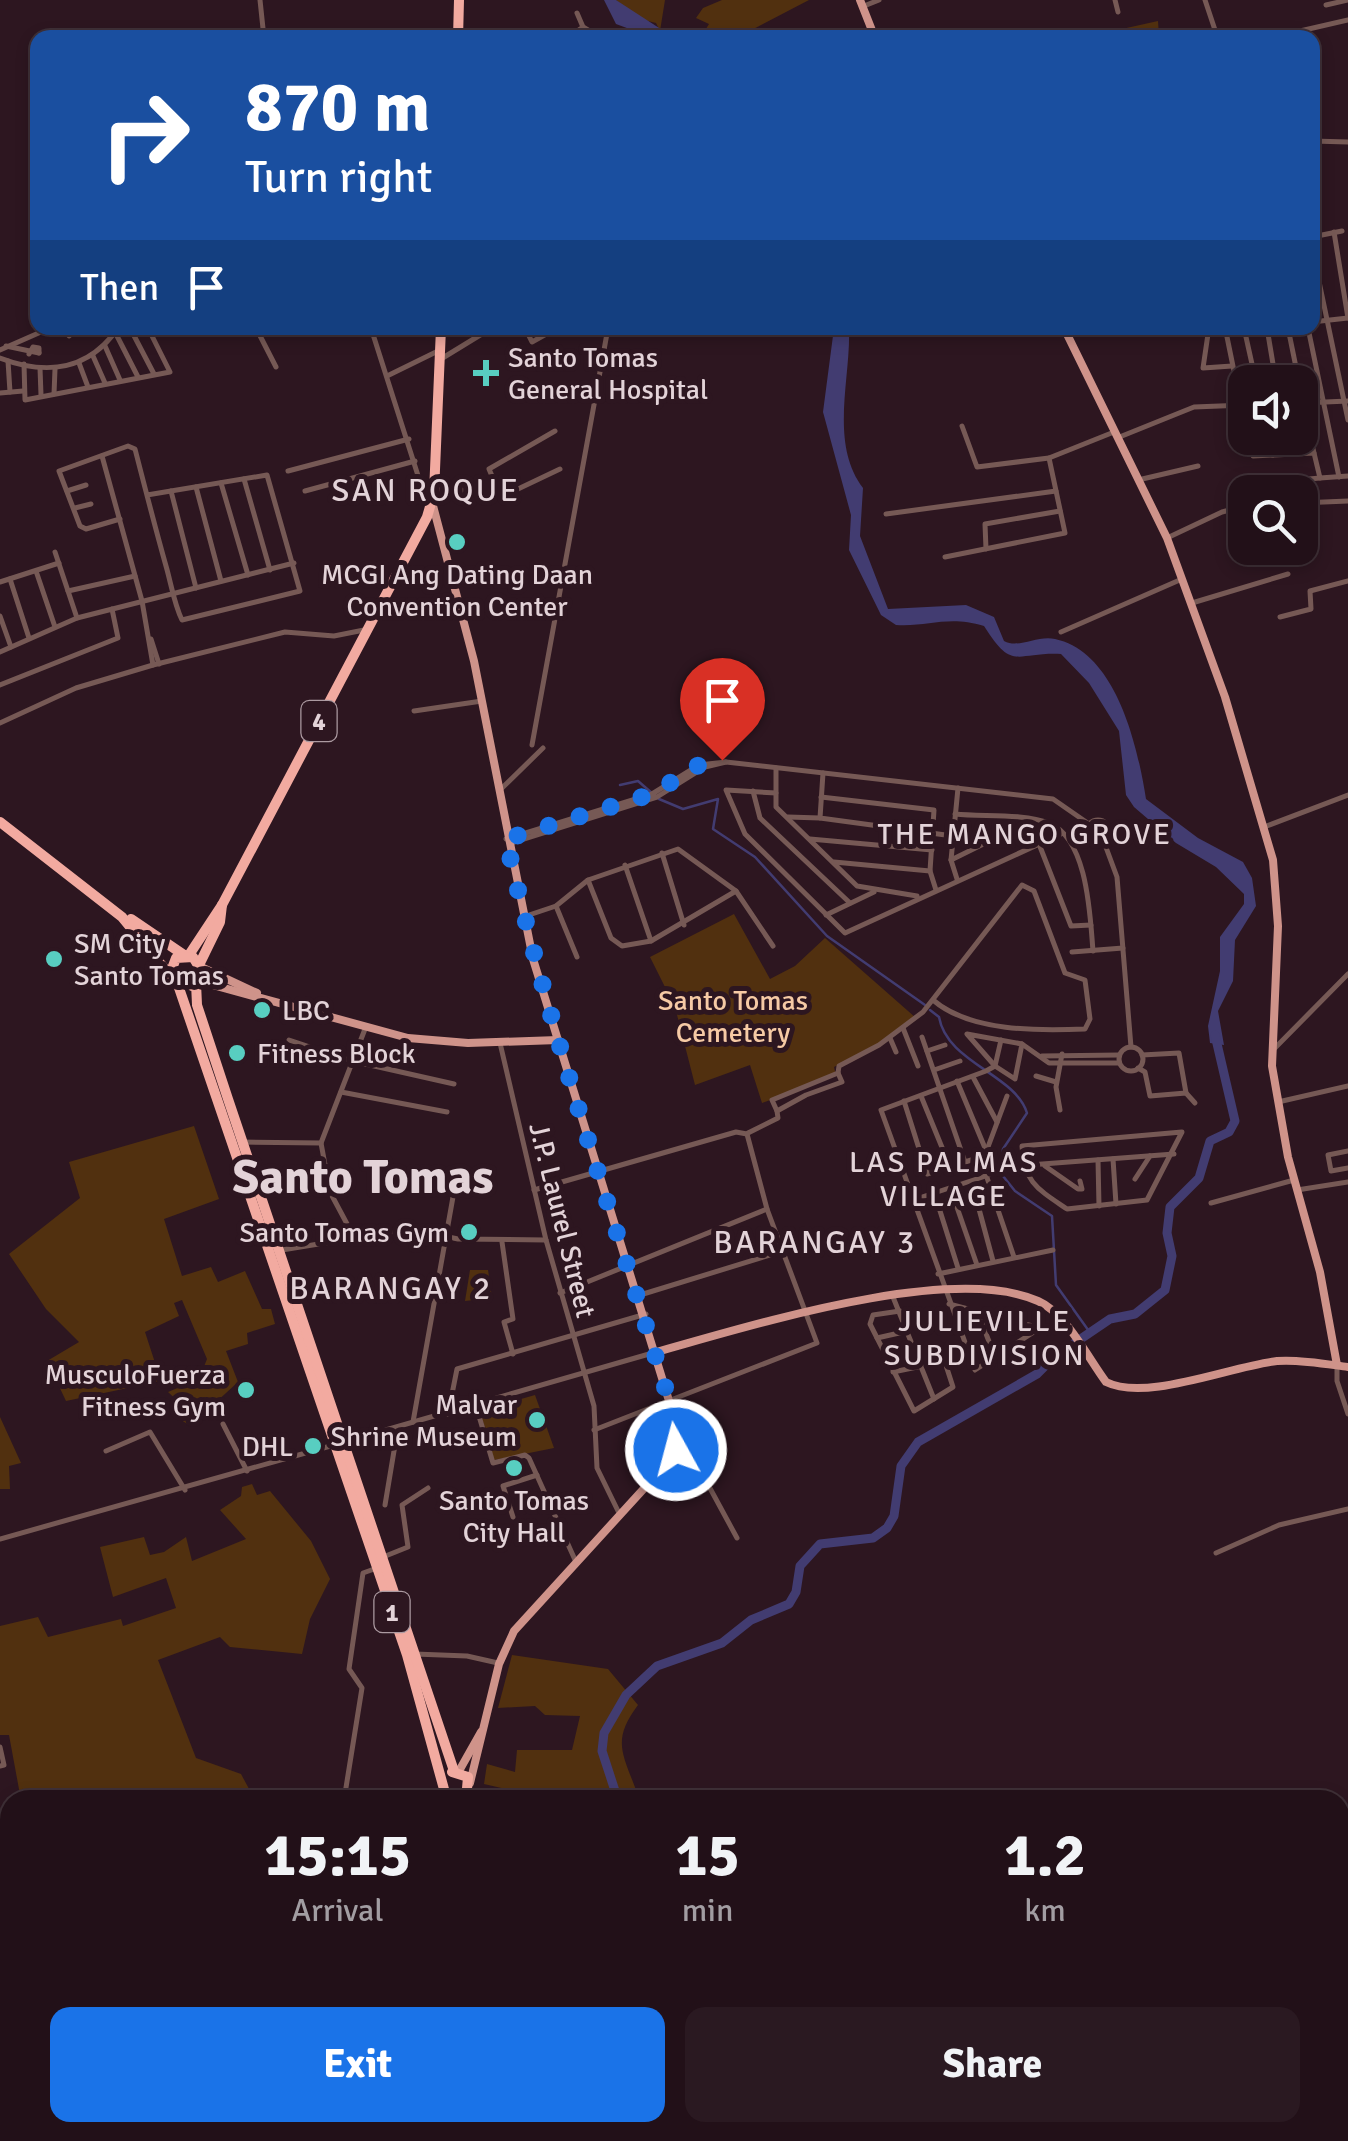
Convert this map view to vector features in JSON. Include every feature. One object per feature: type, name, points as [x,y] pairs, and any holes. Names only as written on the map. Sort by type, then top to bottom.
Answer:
[{"type":"highway","points":[[458,30],[459,0]]},
{"type":"highway","name":"4","points":[[186,955],[222,905],[432,503],[441,335]]},
{"type":"highway","points":[[0,814],[148,933],[200,965]]},
{"type":"highway","name":"1","points":[[0,822],[122,917],[174,980],[274,1252],[411,1654],[466,1790]]},
{"type":"highway","name":"4","points":[[200,965],[220,922],[222,905]]},
{"type":"highway","points":[[186,955],[173,961],[174,980],[197,982]]},
{"type":"highway","name":"1","points":[[200,965],[197,1004],[274,1252]]},
{"type":"highway","name":"1","points":[[411,1654],[446,1790]]},
{"type":"highway","points":[[446,1790],[456,1771]]},
{"type":"main road","points":[[861,3],[872,30]]},
{"type":"main road","points":[[1067,335],[1167,538],[1192,603],[1273,860],[1278,926],[1272,1051],[1278,1102],[1294,1180],[1320,1272],[1338,1365]]},
{"type":"main road","name":"4","points":[[432,503],[482,702],[522,918],[558,1040]]},
{"type":"main road","points":[[423,524],[444,545]]},
{"type":"main road","points":[[200,965],[265,998]]},
{"type":"main road","points":[[197,982],[365,1028],[435,1041],[558,1040],[631,1264],[678,1430],[670,1460],[514,1630],[499,1664],[467,1790]]},
{"type":"main road","points":[[656,1352],[806,1312],[943,1289],[979,1288],[1038,1301],[1070,1333],[1106,1382],[1136,1389],[1283,1360],[1348,1367]]},
{"type":"main road","points":[[456,1771],[481,1732]]},
{"type":"street","points":[[260,0],[263,30]]},
{"type":"street","points":[[861,3],[880,0]]},
{"type":"street","points":[[1115,0],[1118,12]]},
{"type":"street","points":[[1205,0],[1215,30]]},
{"type":"street","points":[[1326,5],[1348,0]]},
{"type":"street","points":[[577,13],[588,30]]},
{"type":"street","points":[[1304,30],[1348,20]]},
{"type":"street","points":[[579,30],[583,27]]},
{"type":"street","points":[[1320,141],[1348,142]]},
{"type":"street","points":[[1320,235],[1338,232],[1348,318],[1320,322]]},
{"type":"street","points":[[1320,286],[1348,420]]},
{"type":"street","points":[[3,348],[34,335]]},
{"type":"street","points":[[0,358],[40,368],[80,363],[112,335]]},
{"type":"street","points":[[118,335],[138,377]]},
{"type":"street","points":[[134,335],[154,374]]},
{"type":"street","points":[[24,364],[25,400],[170,372],[152,335]]},
{"type":"street","points":[[260,335],[276,367]]},
{"type":"street","points":[[373,335],[432,503],[494,482]]},
{"type":"street","points":[[387,376],[479,335]]},
{"type":"street","points":[[532,746],[607,335]]},
{"type":"street","points":[[1208,335],[1203,368],[1228,366]]},
{"type":"street","points":[[1227,335],[1232,365]]},
{"type":"street","points":[[1245,335],[1252,365]]},
{"type":"street","points":[[1267,335],[1273,365]]},
{"type":"street","points":[[1289,335],[1295,365]]},
{"type":"street","points":[[1312,335],[1339,477]]},
{"type":"street","points":[[104,345],[120,380]]},
{"type":"street","points":[[3,348],[29,354]]},
{"type":"street","points":[[92,356],[105,383]]},
{"type":"street","points":[[8,361],[10,392]]},
{"type":"street","points":[[80,363],[88,386]]},
{"type":"street","points":[[40,368],[41,396]]},
{"type":"street","points":[[54,394],[55,368]]},
{"type":"street","points":[[0,393],[23,391]]},
{"type":"street","points":[[1318,402],[1346,401]]},
{"type":"street","points":[[962,426],[978,468],[1049,458],[1194,407],[1228,406]]},
{"type":"street","points":[[555,431],[489,469],[501,497],[560,470]]},
{"type":"street","points":[[288,471],[409,439]]},
{"type":"street","points":[[120,520],[83,528],[58,470],[132,446],[178,614],[186,622],[279,598],[302,588],[269,476],[146,495]]},
{"type":"street","points":[[1252,455],[1273,455]]},
{"type":"street","points":[[1314,455],[1320,478],[1348,476]]},
{"type":"street","points":[[102,456],[156,664]]},
{"type":"street","points":[[946,557],[1065,533],[1049,458]]},
{"type":"street","points":[[304,492],[415,461]]},
{"type":"street","points":[[1138,480],[1198,466]]},
{"type":"street","points":[[244,479],[270,570]]},
{"type":"street","points":[[221,483],[248,575]]},
{"type":"street","points":[[67,490],[86,485]]},
{"type":"street","points":[[196,487],[221,582]]},
{"type":"street","points":[[171,491],[196,588]]},
{"type":"street","points":[[886,514],[1056,491]]},
{"type":"street","points":[[1318,503],[1348,502]]},
{"type":"street","points":[[75,508],[91,504]]},
{"type":"street","points":[[1167,538],[1228,510]]},
{"type":"street","points":[[986,549],[985,524],[1060,511]]},
{"type":"street","points":[[55,552],[78,618]]},
{"type":"street","points":[[0,582],[59,563]]},
{"type":"street","points":[[0,652],[78,618],[294,563]]},
{"type":"street","points":[[36,570],[55,627]]},
{"type":"street","points":[[1192,603],[1288,574]]},
{"type":"street","points":[[68,592],[135,576]]},
{"type":"street","points":[[1061,632],[1182,578]]},
{"type":"street","points":[[10,579],[29,638]]},
{"type":"street","points":[[1280,617],[1311,609],[1310,591],[1348,581]]},
{"type":"street","points":[[0,685],[78,650],[118,638],[112,609]]},
{"type":"street","points":[[0,616],[11,646]]},
{"type":"street","points":[[0,723],[76,688],[156,664],[285,632],[334,636],[367,630]]},
{"type":"street","points":[[414,711],[482,702]]},
{"type":"street","points":[[498,792],[544,748]]},
{"type":"street","points":[[507,841],[658,797],[705,768],[726,762],[1053,799],[1089,824],[1106,824],[1109,835],[1104,842]]},
{"type":"street","points":[[776,768],[776,807],[832,862],[864,888],[920,897]]},
{"type":"street","points":[[820,818],[822,773]]},
{"type":"street","points":[[957,880],[951,860],[958,788]]},
{"type":"street","points":[[776,793],[726,790],[745,834],[845,933],[1060,834]]},
{"type":"street","points":[[752,791],[760,818],[850,903]]},
{"type":"street","points":[[1264,827],[1348,795]]},
{"type":"street","points":[[821,798],[934,810],[930,871],[936,890]]},
{"type":"street","points":[[955,814],[1050,824],[1070,841],[1088,888],[1093,951]]},
{"type":"street","points":[[786,816],[952,836]]},
{"type":"street","points":[[951,860],[1029,821]]},
{"type":"street","points":[[1089,824],[1086,832],[1090,841],[1104,842]]},
{"type":"street","points":[[808,838],[932,850]]},
{"type":"street","points":[[1022,1044],[1015,1079],[994,1066],[968,1034],[1022,1044],[1040,1057],[1062,1065],[1119,1059],[1130,1046],[1117,877],[1104,842]]},
{"type":"street","points":[[1038,844],[1071,926],[1091,925]]},
{"type":"street","points":[[522,918],[556,906],[588,880],[662,853],[682,850],[736,892],[773,946]]},
{"type":"street","points":[[662,853],[684,925]]},
{"type":"street","points":[[832,862],[930,871]]},
{"type":"street","points":[[625,865],[651,941]]},
{"type":"street","points":[[588,880],[611,938],[622,946],[651,941],[736,892]]},
{"type":"street","points":[[777,1111],[806,1094],[842,1082],[839,1066],[903,1028],[933,1000],[1022,885],[1034,890],[1065,972],[1085,980],[1090,1019],[1086,1029],[1021,1028],[948,1013],[933,1000]]},
{"type":"street","points":[[864,888],[864,896]]},
{"type":"street","points":[[826,915],[876,890]]},
{"type":"street","points":[[556,906],[577,957]]},
{"type":"street","points":[[1072,952],[1124,948]]},
{"type":"street","points":[[1272,1051],[1348,974]]},
{"type":"street","points":[[354,1237],[330,1192],[321,1143],[365,1028]]},
{"type":"street","points":[[903,1028],[918,1066]]},
{"type":"street","points":[[922,1037],[964,1162]]},
{"type":"street","points":[[890,1038],[896,1052]]},
{"type":"street","points":[[290,1040],[352,1061],[454,1084]]},
{"type":"street","points":[[949,1304],[1040,1328],[975,1370],[943,1289],[881,1110],[994,1066],[1001,1040]]},
{"type":"street","name":"J.P. Laurel Street","points":[[500,1042],[560,1293],[603,1426]]},
{"type":"street","points":[[927,1051],[945,1045]]},
{"type":"street","points":[[1130,1046],[1142,1055],[1179,1053],[1186,1093],[1195,1102]]},
{"type":"street","points":[[1040,1057],[1062,1054],[1119,1059]]},
{"type":"street","points":[[1060,1110],[1056,1082],[1062,1054]]},
{"type":"street","points":[[1138,1068],[1142,1055]]},
{"type":"street","points":[[1119,1059],[1126,1070],[1138,1068],[1145,1072],[1150,1096],[1186,1093]]},
{"type":"street","points":[[934,1070],[960,1060]]},
{"type":"street","points":[[534,1190],[736,1132],[747,1134],[778,1118],[772,1100],[838,1073]]},
{"type":"street","points":[[1036,1076],[1056,1082]]},
{"type":"street","points":[[973,1077],[998,1122]]},
{"type":"street","points":[[957,1082],[985,1153],[986,1178],[1014,1257]]},
{"type":"street","points":[[1278,1102],[1348,1086]]},
{"type":"street","points":[[341,1092],[447,1112]]},
{"type":"street","points":[[921,1096],[950,1167]]},
{"type":"street","points":[[904,1101],[927,1174],[985,1153],[1007,1096]]},
{"type":"street","points":[[1182,1132],[1174,1154],[1147,1200],[1067,1210],[1028,1183],[1022,1146],[1182,1132]]},
{"type":"street","points":[[594,1430],[817,1343],[768,1209],[747,1134]]},
{"type":"street","points":[[242,1142],[321,1143]]},
{"type":"street","points":[[1348,1151],[1328,1155],[1331,1171],[1348,1168]]},
{"type":"street","points":[[913,1200],[1023,1166],[1174,1154]]},
{"type":"street","points":[[1135,1179],[1150,1156]]},
{"type":"street","points":[[1114,1159],[1116,1204]]},
{"type":"street","points":[[1098,1160],[1098,1206]]},
{"type":"street","points":[[1043,1164],[1078,1189],[1082,1188],[1080,1181]]},
{"type":"street","points":[[413,1422],[456,1180]]},
{"type":"street","points":[[1211,1203],[1294,1180]]},
{"type":"street","points":[[1297,1190],[1348,1182]]},
{"type":"street","points":[[972,1183],[994,1262]]},
{"type":"street","points":[[952,1190],[977,1265]]},
{"type":"street","points":[[935,1195],[959,1269]]},
{"type":"street","points":[[560,1293],[768,1209]]},
{"type":"street","points":[[274,1252],[410,1229],[446,1238],[546,1240]]},
{"type":"street","points":[[502,1242],[513,1319],[504,1322],[513,1354]]},
{"type":"street","points":[[938,1274],[1052,1250]]},
{"type":"street","points":[[640,1295],[784,1251]]},
{"type":"street","points":[[893,1297],[934,1399]]},
{"type":"street","points":[[893,1372],[920,1363],[941,1350],[953,1387],[914,1411],[893,1372],[876,1338],[869,1318],[900,1311]]},
{"type":"street","points":[[977,1312],[995,1357]]},
{"type":"street","points":[[448,1414],[457,1369],[646,1314]]},
{"type":"street","points":[[876,1338],[908,1331]]},
{"type":"street","points":[[0,1539],[185,1490],[656,1352]]},
{"type":"street","points":[[1338,1365],[1336,1381],[1348,1414]]},
{"type":"street","points":[[476,1406],[493,1463],[526,1455],[576,1562]]},
{"type":"street","name":"J.P. Laurel Street","points":[[594,1406],[598,1468],[619,1512]]},
{"type":"street","points":[[223,1424],[248,1472]]},
{"type":"street","points":[[385,1505],[398,1427]]},
{"type":"street","points":[[678,1430],[736,1538]]},
{"type":"street","points":[[106,1450],[150,1432],[185,1490]]},
{"type":"street","points":[[513,1517],[504,1486],[536,1476]]},
{"type":"street","points":[[346,1790],[362,1685],[349,1669],[356,1600],[363,1573],[408,1546],[402,1504],[428,1488]]},
{"type":"street","points":[[1216,1553],[1279,1525],[1348,1509]]},
{"type":"street","points":[[411,1654],[467,1656],[499,1664]]},
{"type":"street","points":[[0,1747],[4,1765],[0,1766]]},
{"type":"green space","points":[[616,0],[665,0],[660,30],[656,23],[640,19]]},
{"type":"green space","points":[[722,0],[809,0],[751,30],[705,30],[709,24],[696,18],[703,8]]},
{"type":"green space","points":[[1158,21],[1159,30],[1118,30]]},
{"type":"green space","name":"Santo Tomas Cemetery","points":[[734,914],[770,979],[795,966],[825,938],[916,1018],[889,1038],[834,1067],[836,1076],[762,1103],[750,1065],[695,1085],[675,1007],[650,957]]},
{"type":"green space","points":[[194,1126],[219,1199],[164,1219],[182,1276],[211,1267],[218,1282],[245,1271],[262,1309],[271,1309],[275,1324],[247,1333],[248,1344],[226,1351],[238,1382],[190,1426],[177,1417],[183,1406],[168,1392],[199,1379],[207,1359],[182,1300],[174,1303],[179,1316],[145,1332],[161,1381],[66,1401],[47,1361],[79,1342],[46,1309],[9,1254],[80,1198],[69,1162]]},
{"type":"green space","points":[[470,1270],[488,1270],[492,1298],[465,1301]]},
{"type":"green space","points":[[535,1395],[554,1448],[494,1460],[480,1411]]},
{"type":"green space","points":[[0,1417],[21,1463],[9,1466],[10,1489],[0,1489]]},
{"type":"green space","points":[[252,1484],[257,1495],[270,1491],[311,1541],[330,1579],[310,1619],[302,1654],[230,1647],[220,1637],[158,1660],[196,1758],[241,1774],[250,1790],[19,1790],[9,1735],[0,1735],[0,1626],[38,1617],[48,1637],[121,1619],[123,1626],[176,1608],[166,1578],[113,1597],[100,1547],[144,1537],[150,1555],[164,1552],[186,1537],[192,1561],[246,1539],[220,1510],[241,1496],[242,1487]]},
{"type":"green space","points":[[512,1655],[608,1669],[638,1705],[622,1737],[636,1790],[510,1790],[484,1784],[487,1764],[515,1772],[517,1750],[572,1750],[580,1716],[545,1715],[535,1706],[498,1708]]},
{"type":"shaded area","points":[[604,0],[616,0],[662,30],[632,30],[616,24]]},
{"type":"shaded area","points":[[833,335],[849,335],[844,431],[853,470],[863,488],[860,536],[888,609],[966,605],[994,617],[1004,641],[1016,644],[1048,638],[1076,648],[1094,662],[1121,705],[1146,799],[1198,838],[1243,862],[1252,878],[1256,906],[1235,940],[1233,981],[1218,1011],[1224,1045],[1210,1043],[1208,1026],[1220,971],[1220,937],[1244,904],[1244,894],[1216,867],[1176,843],[1134,807],[1126,795],[1119,731],[1089,683],[1061,654],[1009,655],[984,626],[960,621],[896,625],[881,615],[849,550],[851,515],[823,412]]},
{"type":"waterway","points":[[620,785],[638,781],[653,794]]},
{"type":"waterway","points":[[659,799],[683,809],[718,799],[713,829],[755,857],[827,936],[925,1005]]},
{"type":"waterway","points":[[930,1010],[939,1017],[954,1046],[1009,1088],[1027,1113],[1003,1149],[1001,1168]]},
{"type":"waterway","points":[[615,1790],[602,1751],[604,1733],[626,1695],[657,1666],[722,1643],[751,1620],[789,1604],[796,1592],[800,1566],[820,1544],[873,1538],[887,1528],[894,1516],[901,1466],[918,1442],[1037,1374],[1054,1357],[1110,1319],[1135,1314],[1165,1290],[1172,1256],[1167,1233],[1170,1207],[1199,1178],[1210,1141],[1229,1132],[1235,1121],[1215,1035]]},
{"type":"waterway","points":[[1003,1176],[1015,1191],[1052,1216],[1056,1285],[1091,1334]]},
{"type":"place","name":"Santo Tomas General Hospital","points":[[486,373]]},
{"type":"place","name":"MCGI Ang Dating Daan Convention Center","points":[[457,542]]},
{"type":"place","name":"SM City Santo Tomas","points":[[54,959]]},
{"type":"place","name":"LBC","points":[[262,1010]]},
{"type":"place","name":"Fitness Block","points":[[237,1053]]},
{"type":"place","name":"Santo Tomas Gym","points":[[469,1232]]},
{"type":"place","name":"MusculoFuerza Fitness Gym","points":[[246,1390]]},
{"type":"place","name":"Malvar Shrine Museum","points":[[537,1420]]},
{"type":"place","name":"DHL","points":[[313,1446]]},
{"type":"place","name":"Santo Tomas City Hall","points":[[514,1468]]},
{"type":"district","name":"SAN ROQUE","points":[[426,490]]},
{"type":"district","name":"THE MANGO GROVE","points":[[1025,834]]},
{"type":"district","name":"Santo Tomas","points":[[363,1176]]},
{"type":"district","name":"LAS PALMAS VILLAGE","points":[[944,1179]]},
{"type":"district","name":"BARANGAY 3","points":[[815,1242]]},
{"type":"district","name":"BARANGAY 2","points":[[391,1288]]},
{"type":"district","name":"JULIEVILLE SUBDIVISION","points":[[985,1338]]},
{"type":"route","points":[[676,1450],[678,1430],[631,1264],[544,999],[506,839],[652,794],[699,765],[722,760]]}]
